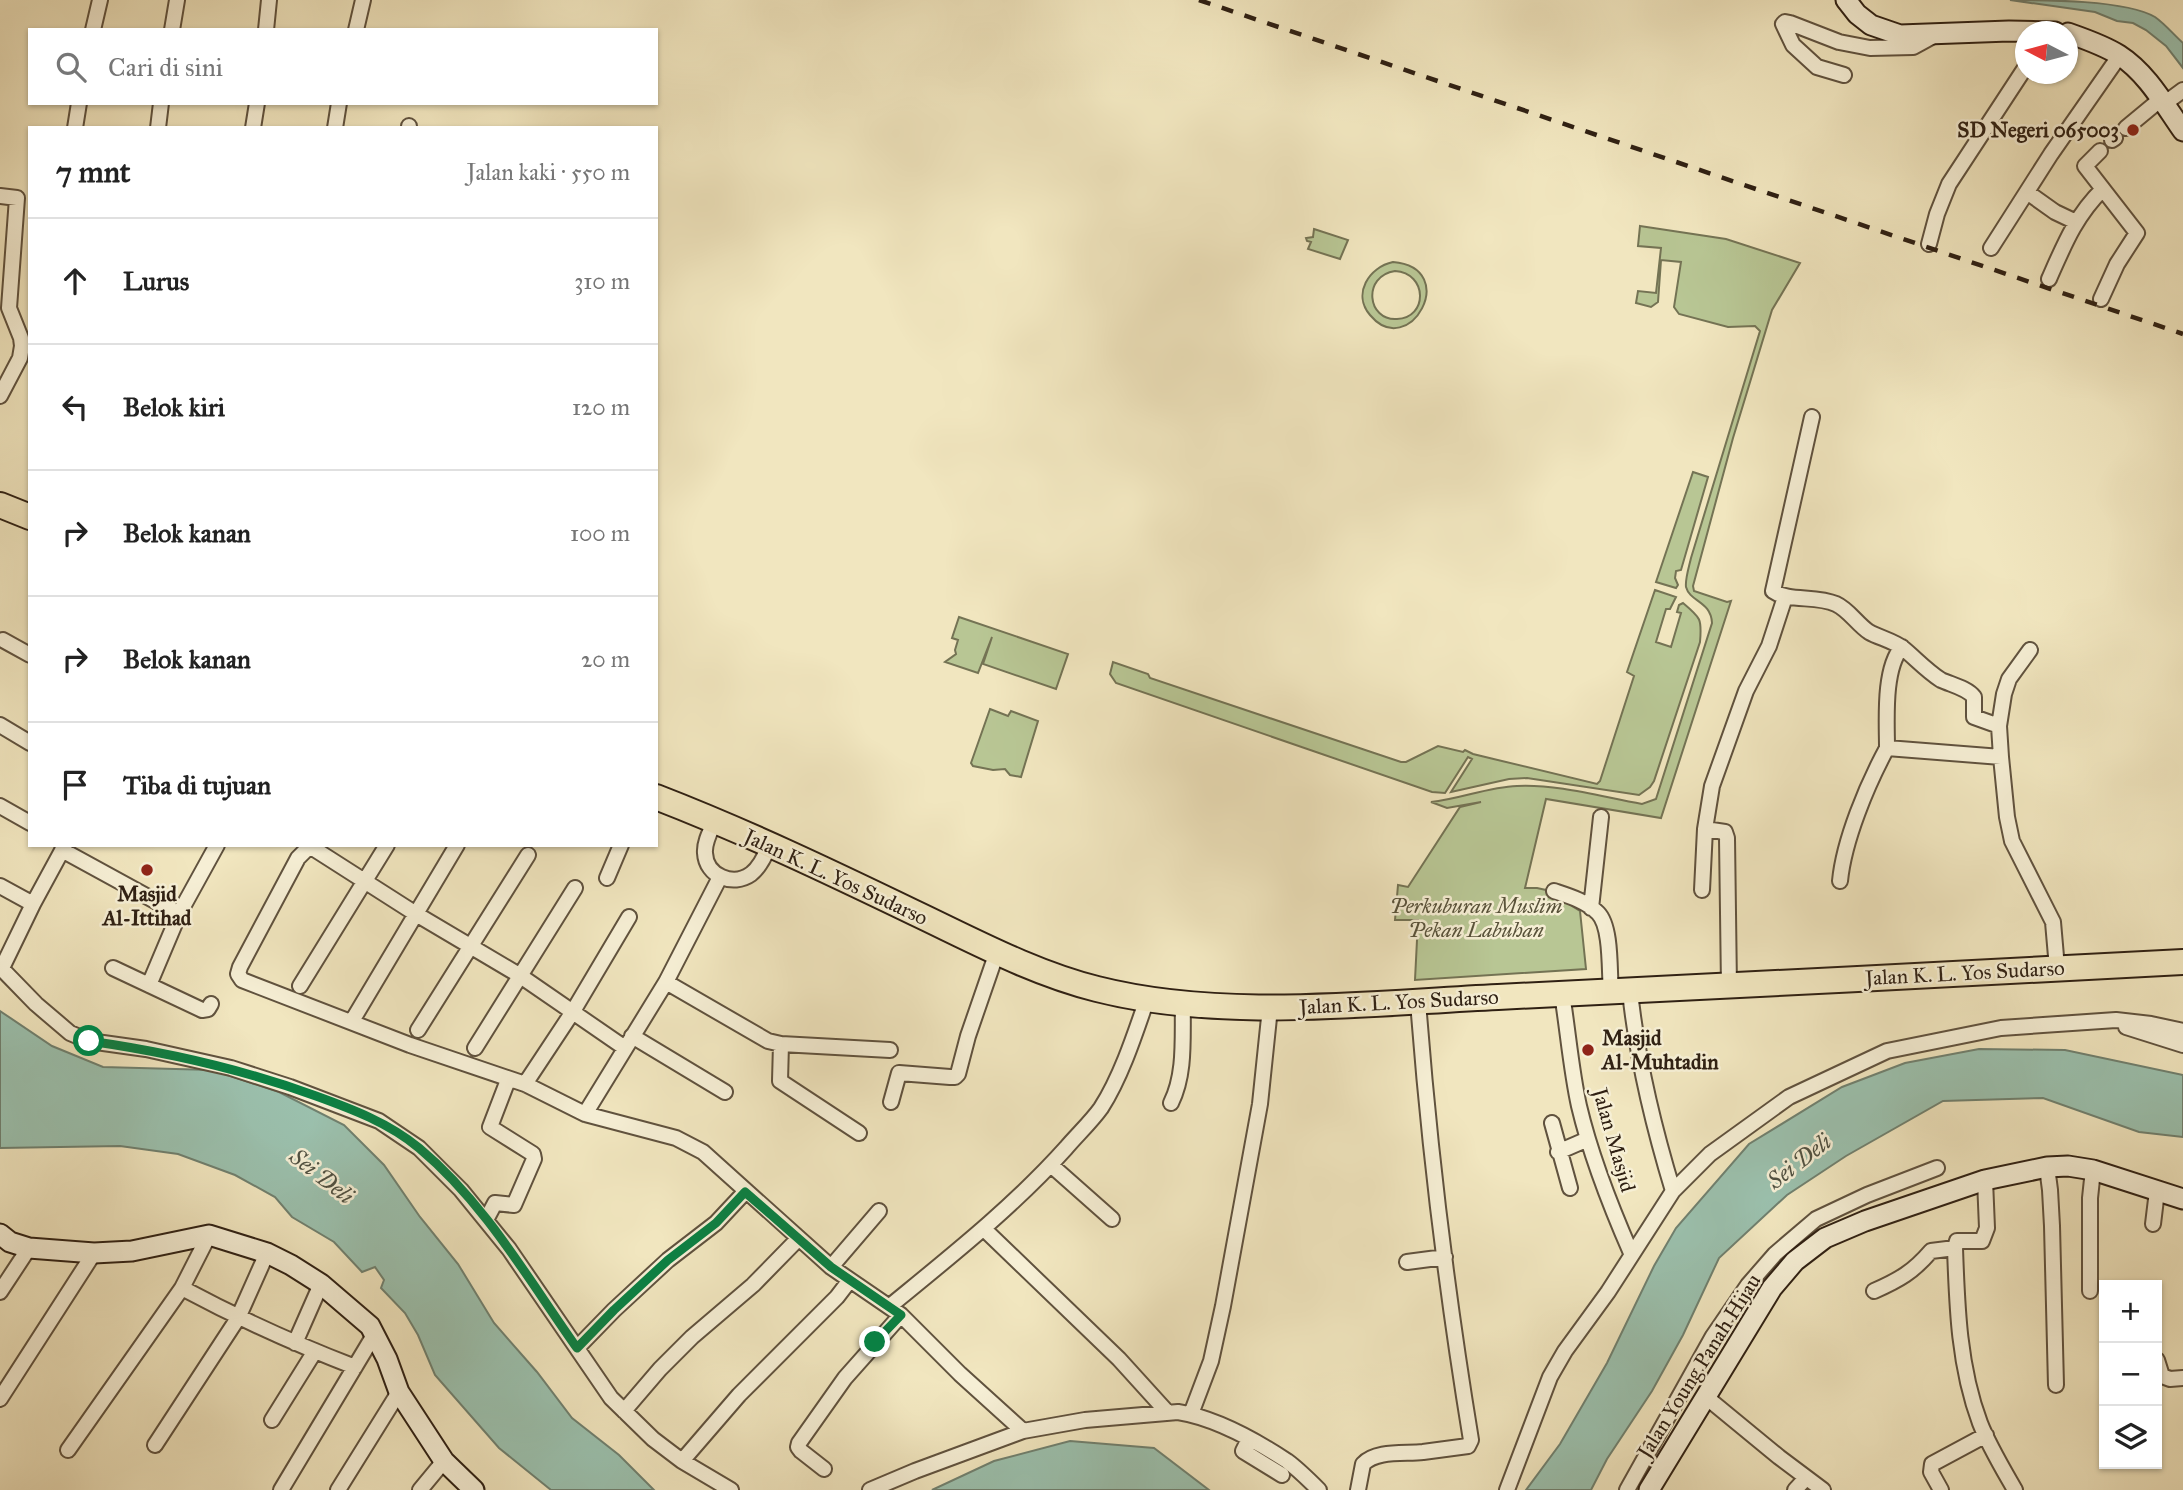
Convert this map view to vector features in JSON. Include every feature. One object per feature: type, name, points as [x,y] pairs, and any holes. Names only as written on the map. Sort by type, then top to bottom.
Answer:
[{"type":"highway","points":[[0,505],[28,516]]},
{"type":"highway","name":"Jalan K. L. Yos Sudarso","points":[[658,798],[715,821],[997,952],[1069,981],[1147,999],[1183,1003],[1270,1007],[1418,1001],[2183,962]]},
{"type":"street","points":[[93,28],[100,0]]},
{"type":"street","points":[[172,28],[177,0]]},
{"type":"street","points":[[266,28],[269,0]]},
{"type":"street","points":[[356,28],[363,0]]},
{"type":"street","points":[[1846,0],[1857,14],[1871,25],[1900,35],[2015,31]]},
{"type":"street","points":[[1844,75],[1817,67],[1793,45],[1783,23],[1790,23],[1839,42],[1870,48],[1913,47],[1936,34]]},
{"type":"street","points":[[2078,37],[2120,55],[2145,77],[2183,131]]},
{"type":"street","points":[[1991,247],[2120,55]]},
{"type":"street","points":[[1929,244],[1949,184],[2015,83]]},
{"type":"street","points":[[2126,128],[2183,90]]},
{"type":"street","points":[[75,126],[79,105]]},
{"type":"street","points":[[158,126],[161,105]]},
{"type":"street","points":[[253,126],[257,105]]},
{"type":"street","points":[[335,126],[340,105]]},
{"type":"street","points":[[2100,151],[2085,166],[2137,233],[2101,299]]},
{"type":"street","points":[[2049,279],[2076,222],[2087,204],[2103,189]]},
{"type":"street","points":[[2027,192],[2055,212],[2076,222]]},
{"type":"street","points":[[0,196],[23,199],[5,313],[21,338],[22,352],[0,396]]},
{"type":"street","points":[[1812,417],[1772,587],[1775,593],[1785,597],[1819,599],[1847,611],[1868,631],[1902,647],[1915,661],[1941,679],[1973,695],[1974,717],[1999,726]]},
{"type":"street","points":[[1702,890],[1705,828],[1712,786],[1746,691],[1769,646],[1785,597]]},
{"type":"street","points":[[3,640],[28,654]]},
{"type":"street","points":[[1840,881],[1842,863],[1862,805],[1876,769],[1888,748],[1887,716],[1891,670],[1895,655],[1902,647]]},
{"type":"street","points":[[2030,650],[2008,679],[1999,726],[2001,757],[2012,841],[2051,915],[2057,968]]},
{"type":"street","points":[[0,725],[28,742]]},
{"type":"street","points":[[1888,748],[2001,757]]},
{"type":"street","points":[[0,806],[28,822]]},
{"type":"street","points":[[1591,908],[1601,817]]},
{"type":"street","points":[[715,821],[705,853],[709,866],[720,877],[731,880],[751,874],[764,858],[769,846]]},
{"type":"street","points":[[1705,828],[1725,832],[1727,838],[1729,987]]},
{"type":"street","points":[[179,914],[64,847],[1,967],[36,1004],[70,1033],[89,1041],[146,1049],[231,1068],[290,1087],[379,1121],[419,1148],[461,1190],[509,1249],[611,1398],[653,1439],[682,1461],[731,1490]]},
{"type":"street","points":[[149,985],[179,914],[216,847]]},
{"type":"street","points":[[309,847],[298,858],[240,967],[238,974],[242,980],[410,1045],[525,1084],[584,1114],[676,1139],[703,1152],[831,1267],[896,1311],[1023,1431]]},
{"type":"street","points":[[312,847],[416,914],[519,975],[572,1013],[725,1092]]},
{"type":"street","points":[[300,986],[386,847]]},
{"type":"street","points":[[352,1021],[456,847]]},
{"type":"street","points":[[607,878],[620,847]]},
{"type":"street","points":[[418,1030],[528,855]]},
{"type":"street","points":[[584,1114],[666,982],[720,877]]},
{"type":"street","points":[[0,886],[33,904]]},
{"type":"street","points":[[475,1048],[575,888]]},
{"type":"street","points":[[1554,891],[1577,899],[1600,914],[1608,935],[1621,992],[1633,1023],[1647,1098],[1673,1191]]},
{"type":"street","points":[[525,1084],[572,1013],[629,917]]},
{"type":"street","points":[[891,1102],[899,1073],[950,1077],[958,1074],[997,952]]},
{"type":"street","points":[[113,968],[202,1010],[208,1009],[211,1004]]},
{"type":"street","points":[[666,982],[768,1041],[890,1050]]},
{"type":"street","name":"Jalan Masjid","points":[[1562,995],[1578,1104],[1600,1181],[1631,1253]]},
{"type":"street","points":[[824,1469],[801,1451],[799,1443],[896,1311],[1051,1165],[1099,1110],[1109,1095],[1147,999]]},
{"type":"street","points":[[1358,1490],[1365,1460],[1387,1454],[1422,1452],[1471,1444],[1432,1150],[1418,1001]]},
{"type":"street","points":[[1171,1103],[1178,1089],[1181,1073],[1183,1003]]},
{"type":"street","points":[[1191,1414],[1211,1361],[1223,1306],[1260,1104],[1270,1007]]},
{"type":"street","points":[[2101,1020],[2183,1045]]},
{"type":"street","points":[[1507,1490],[1550,1377],[1673,1191],[1710,1154],[1789,1097],[1874,1056],[1906,1046],[2001,1028],[2116,1020],[2183,1031]]},
{"type":"street","points":[[781,1044],[780,1082],[859,1133]]},
{"type":"street","points":[[486,1220],[495,1203],[514,1205],[534,1159],[533,1154],[490,1127],[508,1080]]},
{"type":"street","points":[[1552,1123],[1570,1188]]},
{"type":"street","points":[[1558,1152],[1588,1139]]},
{"type":"street","points":[[1051,1165],[1112,1219]]},
{"type":"street","name":"Jalan Young Panah Hijau","points":[[1649,1490],[1772,1288],[1795,1261],[1825,1238],[1984,1180],[2047,1167],[2068,1166],[2093,1170],[2183,1199]]},
{"type":"street","points":[[2047,1167],[2052,1214],[2056,1385]]},
{"type":"street","points":[[1626,1490],[1713,1336],[1748,1285],[1775,1254],[1816,1219],[1867,1195],[1937,1168]]},
{"type":"street","points":[[2090,1291],[2090,1198],[2093,1170]]},
{"type":"street","points":[[1984,1180],[1987,1228],[1982,1241],[1956,1241],[1958,1318],[1965,1373],[1980,1424],[2015,1490]]},
{"type":"street","points":[[2153,1224],[2157,1191]]},
{"type":"street","points":[[577,1348],[668,1260],[716,1223],[745,1192]]},
{"type":"street","points":[[831,1267],[880,1211]]},
{"type":"street","points":[[984,1229],[1119,1359],[1168,1413]]},
{"type":"street","points":[[0,1234],[29,1248],[94,1253],[132,1251],[208,1235],[267,1253],[291,1265],[321,1284],[370,1326],[387,1359],[399,1392],[444,1461],[474,1490]]},
{"type":"street","points":[[68,1450],[182,1288],[208,1235]]},
{"type":"street","points":[[624,1411],[692,1337],[752,1285],[798,1239]]},
{"type":"street","points":[[0,1292],[29,1248]]},
{"type":"street","points":[[1874,1290],[1905,1277],[1922,1264],[1931,1251],[1955,1248]]},
{"type":"street","points":[[0,1399],[94,1253]]},
{"type":"street","points":[[155,1445],[238,1318],[267,1253]]},
{"type":"street","points":[[1407,1262],[1445,1256]]},
{"type":"street","points":[[682,1461],[739,1395],[837,1297],[850,1280]]},
{"type":"street","points":[[295,1343],[321,1284]]},
{"type":"street","points":[[182,1288],[238,1318],[355,1367]]},
{"type":"street","points":[[281,1490],[374,1335]]},
{"type":"street","points":[[272,1420],[315,1352]]},
{"type":"street","points":[[2162,1376],[2170,1380],[2183,1378]]},
{"type":"street","points":[[338,1490],[399,1392]]},
{"type":"street","points":[[1706,1397],[1823,1490]]},
{"type":"street","points":[[870,1490],[1023,1431],[1086,1420],[1168,1413],[1191,1414],[1249,1439],[1289,1462],[1319,1490]]},
{"type":"street","points":[[1941,1490],[1931,1472],[1932,1464],[1986,1435]]},
{"type":"street","points":[[1249,1439],[1243,1451],[1282,1475]]},
{"type":"street","points":[[419,1490],[444,1461]]},
{"type":"street","points":[[1795,1490],[1807,1478]]},
{"type":"green space","name":"Perkuburan Muslim Pekan Labuhan","points":[[1640,226],[1726,239],[1800,263],[1772,310],[1733,438],[1693,586],[1694,591],[1731,601],[1661,818],[1546,799],[1525,888],[1546,890],[1580,911],[1586,969],[1415,980],[1418,920],[1395,920],[1398,885],[1408,887],[1460,807],[1481,802],[1447,808],[1431,802],[1517,786],[1564,789],[1642,804],[1656,799],[1712,623],[1708,610],[1688,592],[1687,577],[1760,331],[1755,326],[1728,327],[1679,314],[1674,307],[1681,262],[1661,260],[1658,302],[1651,307],[1636,303],[1638,291],[1656,293],[1661,248],[1638,246]]},
{"type":"green space","points":[[1314,229],[1348,240],[1340,259],[1308,249],[1311,242],[1306,238],[1313,237]]},
{"type":"green space","points":[[1393,262],[1413,268],[1424,279],[1426,294],[1422,308],[1413,320],[1400,327],[1385,326],[1370,315],[1365,307],[1363,290],[1366,282],[1370,275]],"holes":[[[1395,271],[1414,279],[1418,287],[1419,304],[1407,317],[1387,318],[1374,306],[1373,289],[1384,275]]]},
{"type":"green space","points":[[1693,472],[1708,477],[1681,570],[1676,571],[1676,588],[1656,582]]},
{"type":"green space","points":[[1655,590],[1676,597],[1670,609],[1666,609],[1656,642],[1671,647],[1681,613],[1677,612],[1679,605],[1683,603],[1699,619],[1700,642],[1654,781],[1639,795],[1527,778],[1509,779],[1451,792],[1472,759],[1468,757],[1445,793],[1432,792],[1116,683],[1110,674],[1113,662],[1148,674],[1150,678],[1401,762],[1438,746],[1463,752],[1465,750],[1597,784],[1634,676],[1627,672]]},
{"type":"green space","points":[[959,617],[1068,654],[1056,689],[983,664],[992,637],[978,673],[945,662],[956,654],[958,640],[952,638]]},
{"type":"green space","points":[[990,709],[1008,716],[1011,711],[1038,721],[1021,777],[1010,775],[1005,769],[993,770],[973,766],[971,763]]},
{"type":"water","points":[[2010,0],[2085,2],[2142,11],[2159,20],[2183,43],[2183,68],[2166,46],[2133,23],[2117,21],[2095,12]]},
{"type":"water","name":"Sei Deli","points":[[0,1011],[52,1046],[103,1067],[212,1070],[279,1092],[344,1125],[384,1165],[420,1217],[458,1264],[494,1323],[537,1372],[572,1418],[619,1455],[654,1490],[551,1490],[499,1448],[435,1375],[418,1335],[405,1313],[381,1288],[384,1280],[375,1267],[362,1272],[334,1242],[292,1217],[275,1197],[235,1175],[178,1154],[120,1146],[0,1148]]},
{"type":"water","name":"Sei Deli","points":[[1979,1049],[2065,1050],[2183,1075],[2183,1137],[2139,1132],[2043,1098],[1943,1101],[1846,1156],[1787,1195],[1719,1258],[1683,1335],[1591,1490],[1526,1490],[1560,1444],[1607,1363],[1654,1266],[1676,1228],[1749,1144],[1842,1087],[1905,1063]]},
{"type":"water","points":[[1070,1441],[1154,1448],[1209,1490],[932,1490],[994,1461]]},
{"type":"railway","points":[[1199,0],[2183,334]]},
{"type":"place","name":"SD Negeri 065003","points":[[2133,130]]},
{"type":"place","name":"Masjid Al-Ittihad","points":[[147,870]]},
{"type":"place","name":"Masjid Al-Muhtadin","points":[[1588,1050]]},
{"type":"route","points":[[89,1041],[146,1049],[231,1068],[379,1121],[419,1148],[461,1190],[509,1249],[577,1348],[668,1260],[716,1223],[745,1192],[831,1267],[901,1315],[875,1342]]}]
